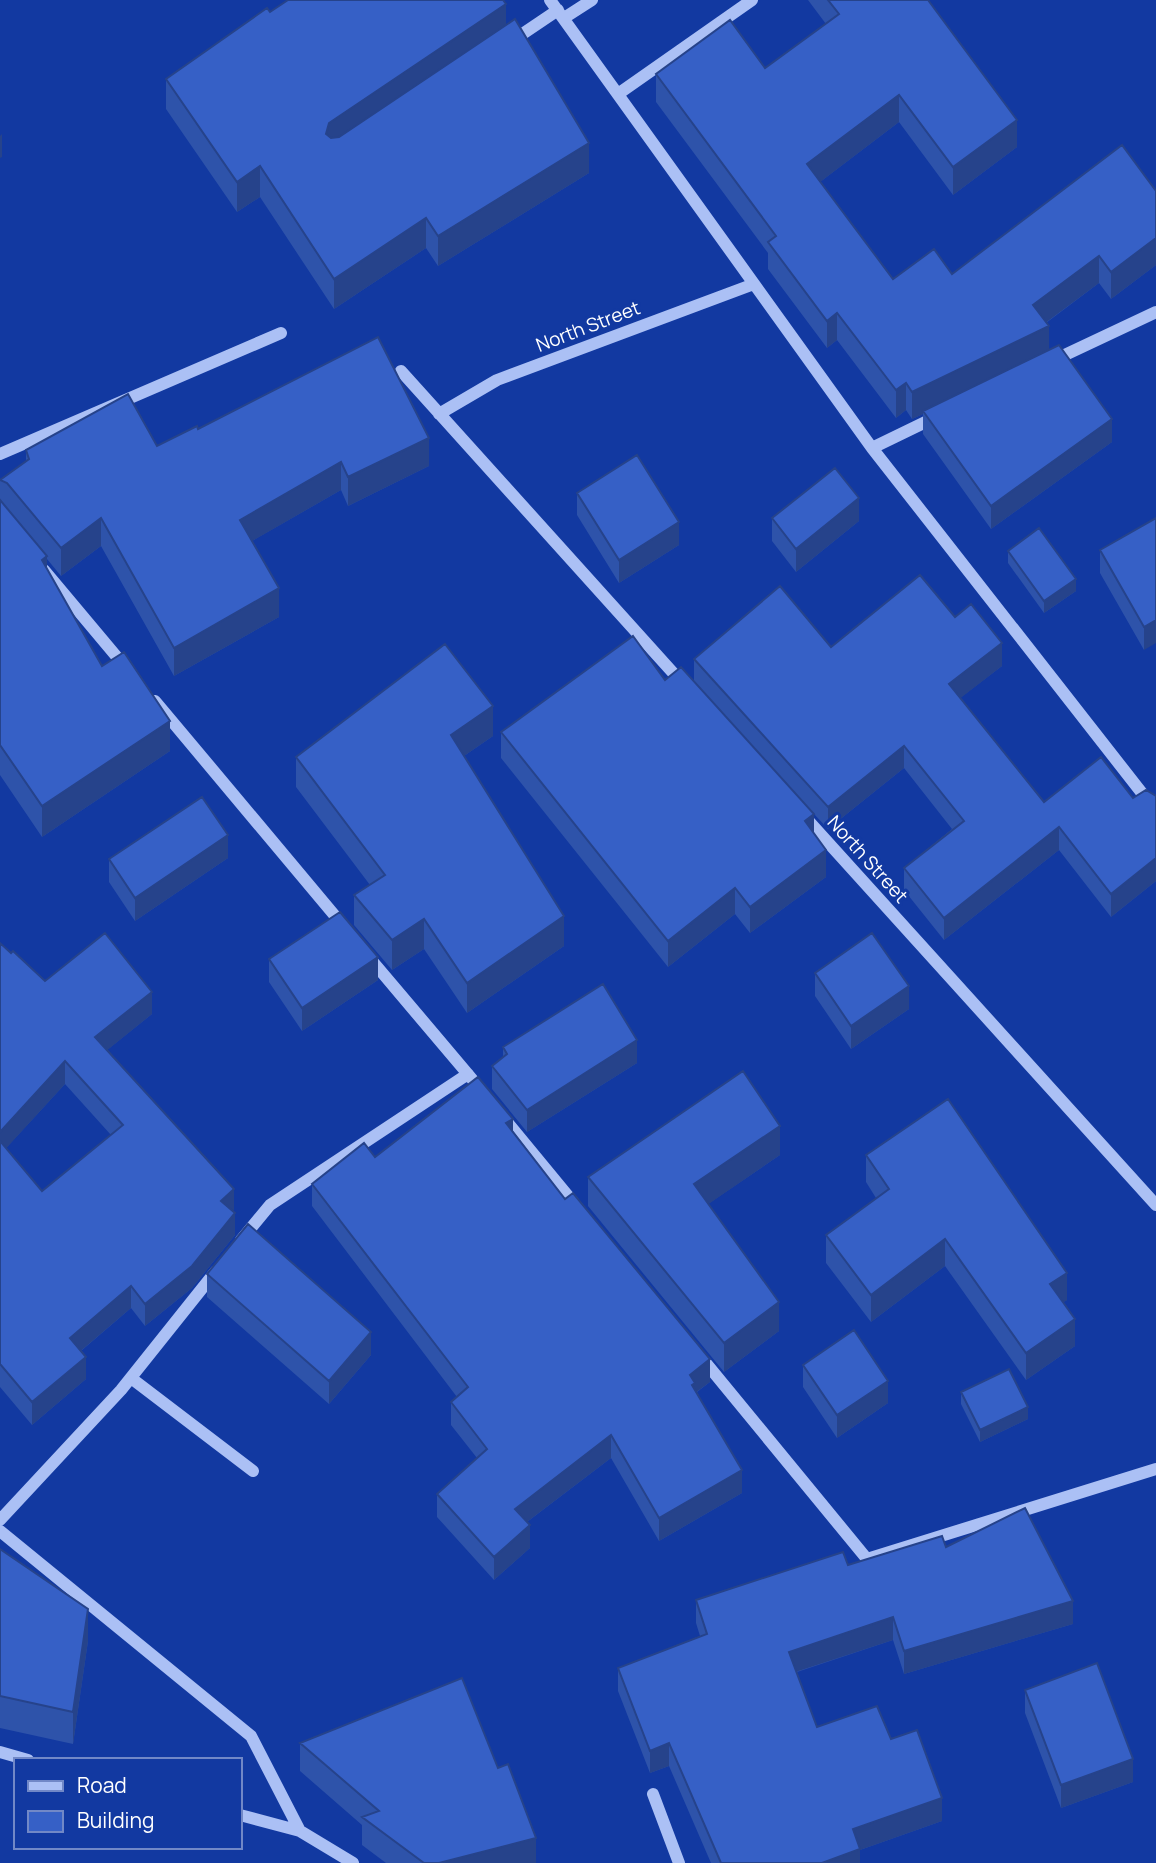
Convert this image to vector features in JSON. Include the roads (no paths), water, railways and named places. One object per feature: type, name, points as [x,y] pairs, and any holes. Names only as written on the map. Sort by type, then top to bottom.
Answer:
[{"type":"street","points":[[502,48],[557,9],[592,0]]},
{"type":"street","points":[[618,94],[752,0]]},
{"type":"street","points":[[557,9],[872,448],[1156,811]]},
{"type":"street","name":"North Street","points":[[439,414],[497,380],[754,284]]},
{"type":"street","points":[[1045,365],[1156,312]]},
{"type":"street","points":[[0,454],[281,332]]},
{"type":"street","points":[[401,371],[691,691]]},
{"type":"street","points":[[872,448],[946,412]]},
{"type":"street","points":[[36,560],[135,678]]},
{"type":"street","points":[[144,689],[351,935]]},
{"type":"street","name":"North Street","points":[[793,804],[1156,1205]]},
{"type":"street","points":[[360,945],[583,1214]]},
{"type":"street","points":[[0,1520],[131,1378],[270,1205],[468,1074]]},
{"type":"street","points":[[690,1343],[867,1559],[1156,1469]]},
{"type":"street","points":[[131,1378],[253,1471]]},
{"type":"street","points":[[0,1531],[251,1736],[300,1831]]},
{"type":"street","points":[[0,1752],[21,1758]]},
{"type":"street","points":[[653,1794],[679,1863]]},
{"type":"street","points":[[242,1816],[300,1831],[353,1863]]}]
